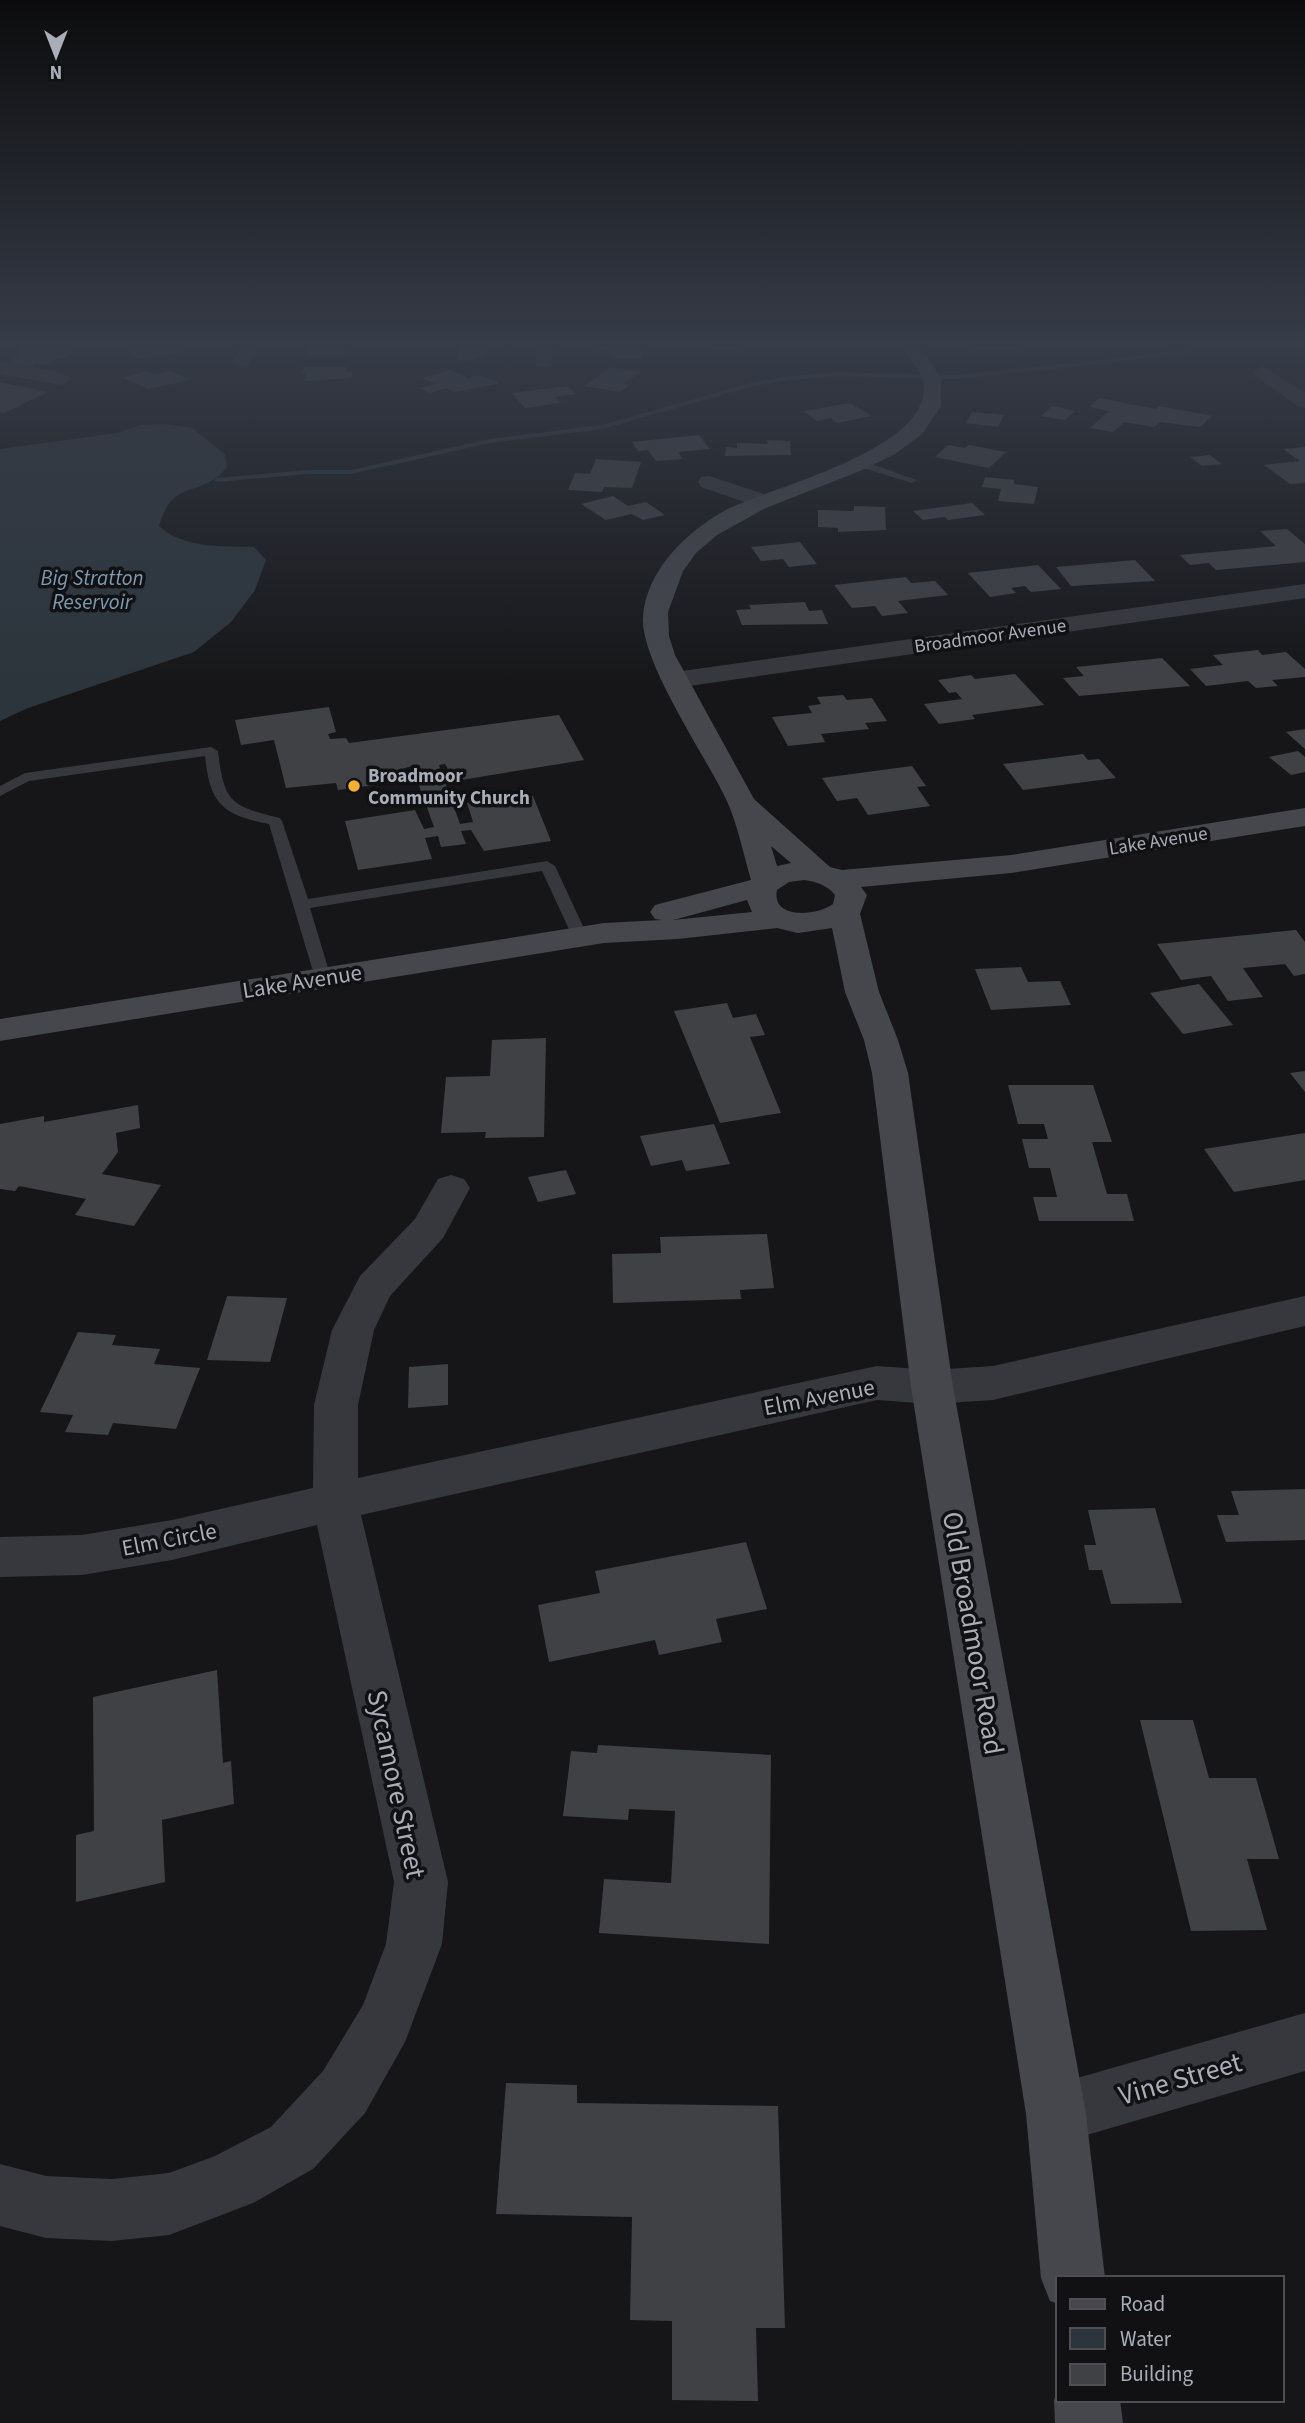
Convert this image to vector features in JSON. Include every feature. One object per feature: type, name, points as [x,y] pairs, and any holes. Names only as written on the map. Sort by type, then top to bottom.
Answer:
[{"type":"street","points":[[765,884],[743,804],[665,661],[655,624],[663,588],[687,550],[706,531],[762,501],[871,459]]},
{"type":"street","points":[[709,482],[762,501]]},
{"type":"street","name":"Broadmoor Avenue","points":[[675,680],[1305,591]]},
{"type":"street","points":[[743,804],[838,892]]},
{"type":"street","name":"Lake Avenue","points":[[592,935],[765,884],[790,872],[838,892],[943,885],[1011,864],[1305,817]]},
{"type":"street","name":"Old Broadmoor Road","points":[[765,884],[761,900],[764,907],[790,920],[862,992]]},
{"type":"street","name":"Lake Avenue","points":[[0,1030],[592,935],[790,920],[824,922],[838,892]]},
{"type":"street","name":"Old Broadmoor Road","points":[[838,892],[862,992],[881,1040],[890,1073],[932,1387],[1056,2114],[1073,2276]]},
{"type":"street","name":"Sycamore Street","points":[[0,2195],[46,2207],[112,2210],[169,2204],[231,2181],[292,2148],[344,2092],[385,2022],[414,1944],[421,1882],[335,1502],[336,1405],[353,1331],[374,1287],[429,1228],[451,1188]]},
{"type":"street","name":"Elm Avenue","points":[[335,1502],[877,1384],[932,1387],[993,1383],[1305,1311]]},
{"type":"street","name":"Elm Circle","points":[[0,1557],[82,1555],[172,1541],[335,1502]]},
{"type":"street","name":"Vine Street","points":[[1056,2114],[1305,2042]]},
{"type":"street","points":[[1087,2402],[1089,2423]]},
{"type":"lane","points":[[861,464],[912,480]]},
{"type":"lane","points":[[0,792],[25,778],[211,751],[215,788],[224,803],[242,816],[275,821],[293,870],[300,905],[323,978]]},
{"type":"lane","points":[[300,905],[547,866],[592,935]]},
{"type":"water","name":"Big Stratton Reservoir","points":[[0,459],[226,459],[227,467],[217,477],[172,500],[159,526],[180,539],[204,545],[254,547],[266,560],[255,590],[231,622],[194,652],[28,708],[0,721]]},
{"type":"building","points":[[596,459],[641,462],[632,488],[604,487],[602,492],[568,490],[575,473],[590,474]]},
{"type":"building","points":[[945,459],[998,459],[989,468]]},
{"type":"building","points":[[1193,459],[1215,459],[1222,464],[1202,466]]},
{"type":"building","points":[[1297,459],[1305,459],[1305,483],[1290,484],[1264,465],[1300,461]]},
{"type":"building","points":[[985,477],[1014,480],[1014,484],[1038,487],[1034,504],[998,501],[1001,489],[982,487]]},
{"type":"building","points":[[613,496],[628,506],[646,502],[665,515],[643,520],[632,514],[606,520],[581,504]]},
{"type":"building","points":[[972,503],[985,515],[923,520],[913,511]]},
{"type":"building","points":[[854,506],[885,507],[886,530],[838,532],[838,528],[818,527],[818,510],[854,511]]},
{"type":"building","points":[[1287,529],[1305,544],[1305,562],[1216,570],[1209,563],[1190,565],[1180,555],[1276,546],[1260,531]]},
{"type":"building","points":[[800,542],[817,564],[789,567],[783,559],[761,561],[751,547]]},
{"type":"building","points":[[1135,560],[1155,581],[1071,586],[1056,567]]},
{"type":"building","points":[[1038,565],[1061,589],[1031,592],[1025,586],[1011,588],[1016,593],[990,597],[968,573]]},
{"type":"building","points":[[906,577],[911,583],[935,581],[948,595],[898,601],[908,613],[882,616],[875,606],[852,608],[834,585]]},
{"type":"building","points":[[805,602],[809,611],[822,610],[828,624],[742,625],[736,610],[751,609],[749,605]]},
{"type":"building","points":[[1258,650],[1262,655],[1286,652],[1305,669],[1305,677],[1272,680],[1278,686],[1256,688],[1248,681],[1206,686],[1190,669],[1223,665],[1213,655]]},
{"type":"building","points":[[1162,658],[1190,686],[1079,696],[1063,678],[1084,676],[1076,667]]},
{"type":"building","points":[[1015,674],[1044,705],[972,715],[975,719],[939,724],[924,704],[962,699],[956,692],[949,693],[938,680],[971,675],[975,679]]},
{"type":"building","points":[[843,695],[847,700],[872,698],[887,721],[865,723],[869,729],[821,734],[825,742],[788,746],[772,717],[812,713],[808,706],[821,704],[817,697]]},
{"type":"building","name":"Broadmoor Community Church","points":[[329,707],[336,732],[328,734],[330,739],[346,738],[349,743],[559,715],[584,760],[455,781],[445,764],[439,765],[460,824],[473,822],[467,803],[533,796],[551,841],[484,851],[471,830],[461,831],[466,844],[441,847],[438,836],[425,838],[432,859],[358,870],[345,821],[415,810],[424,829],[434,827],[412,766],[402,769],[406,781],[338,790],[336,783],[286,788],[274,740],[241,745],[235,720]]},
{"type":"building","points":[[1305,729],[1305,749],[1286,732]]},
{"type":"building","points":[[1298,751],[1305,757],[1305,772],[1291,775],[1269,757]]},
{"type":"building","points":[[1083,754],[1088,760],[1099,759],[1116,778],[1023,790],[1003,764]]},
{"type":"building","points":[[912,766],[926,786],[917,787],[930,806],[868,815],[857,798],[837,801],[822,778]]},
{"type":"building","points":[[1296,930],[1305,942],[1305,974],[1294,976],[1285,964],[1243,968],[1263,997],[1228,1001],[1211,976],[1181,980],[1157,944]]},
{"type":"building","points":[[1021,967],[1028,982],[1060,981],[1071,1005],[991,1010],[975,969]]},
{"type":"building","points":[[1199,984],[1233,1025],[1183,1034],[1150,993]]},
{"type":"building","points":[[727,1003],[733,1018],[756,1014],[765,1035],[750,1037],[781,1113],[720,1123],[674,1011]]},
{"type":"building","points":[[546,1038],[544,1137],[485,1138],[486,1132],[441,1133],[446,1077],[490,1076],[492,1040]]},
{"type":"building","points":[[1305,1071],[1305,1092],[1290,1073]]},
{"type":"building","points":[[1008,1085],[1093,1085],[1112,1142],[1092,1142],[1107,1194],[1127,1194],[1134,1221],[1039,1221],[1033,1197],[1057,1197],[1050,1168],[1029,1168],[1022,1139],[1048,1139],[1044,1124],[1018,1124]]},
{"type":"building","points":[[138,1105],[140,1128],[116,1133],[118,1152],[102,1174],[161,1185],[134,1226],[75,1215],[86,1199],[19,1186],[15,1191],[0,1189],[0,1124],[44,1116],[44,1122]]},
{"type":"building","points":[[714,1124],[730,1164],[686,1171],[682,1160],[651,1166],[640,1136]]},
{"type":"building","points":[[1305,1133],[1305,1180],[1234,1192],[1204,1149]]},
{"type":"building","points":[[566,1170],[576,1194],[538,1202],[528,1177]]},
{"type":"building","points":[[767,1234],[774,1288],[740,1290],[741,1299],[613,1303],[612,1254],[661,1253],[660,1237]]},
{"type":"building","points":[[227,1296],[287,1298],[270,1362],[207,1360]]},
{"type":"building","points":[[78,1332],[116,1335],[112,1345],[160,1349],[154,1364],[200,1368],[176,1429],[113,1423],[108,1435],[65,1432],[73,1415],[40,1412]]},
{"type":"building","points":[[448,1364],[448,1405],[408,1408],[409,1367]]},
{"type":"building","points":[[1305,1489],[1305,1540],[1226,1542],[1217,1515],[1239,1515],[1231,1491]]},
{"type":"building","points":[[1155,1508],[1182,1603],[1111,1604],[1102,1570],[1089,1570],[1084,1545],[1096,1545],[1088,1510]]},
{"type":"building","points":[[746,1542],[767,1609],[716,1619],[722,1642],[659,1655],[655,1640],[549,1662],[538,1605],[600,1593],[595,1571]]},
{"type":"building","points":[[217,1670],[223,1763],[231,1761],[234,1804],[162,1820],[165,1882],[76,1902],[76,1835],[94,1831],[93,1697]]},
{"type":"building","points":[[1140,1720],[1193,1720],[1209,1778],[1256,1778],[1279,1859],[1247,1859],[1267,1930],[1191,1931]]},
{"type":"building","points":[[598,1745],[771,1755],[769,1944],[599,1933],[604,1879],[671,1883],[675,1811],[629,1809],[628,1820],[563,1816],[571,1751],[597,1753]]},
{"type":"building","points":[[506,2083],[577,2085],[577,2103],[778,2106],[785,2328],[756,2328],[758,2401],[672,2400],[672,2321],[630,2320],[632,2217],[496,2214]]},
{"type":"waterway","points":[[217,480],[307,472],[351,472],[409,459]]},
{"type":"place","name":"Broadmoor Community Church","points":[[354,786]]}]
